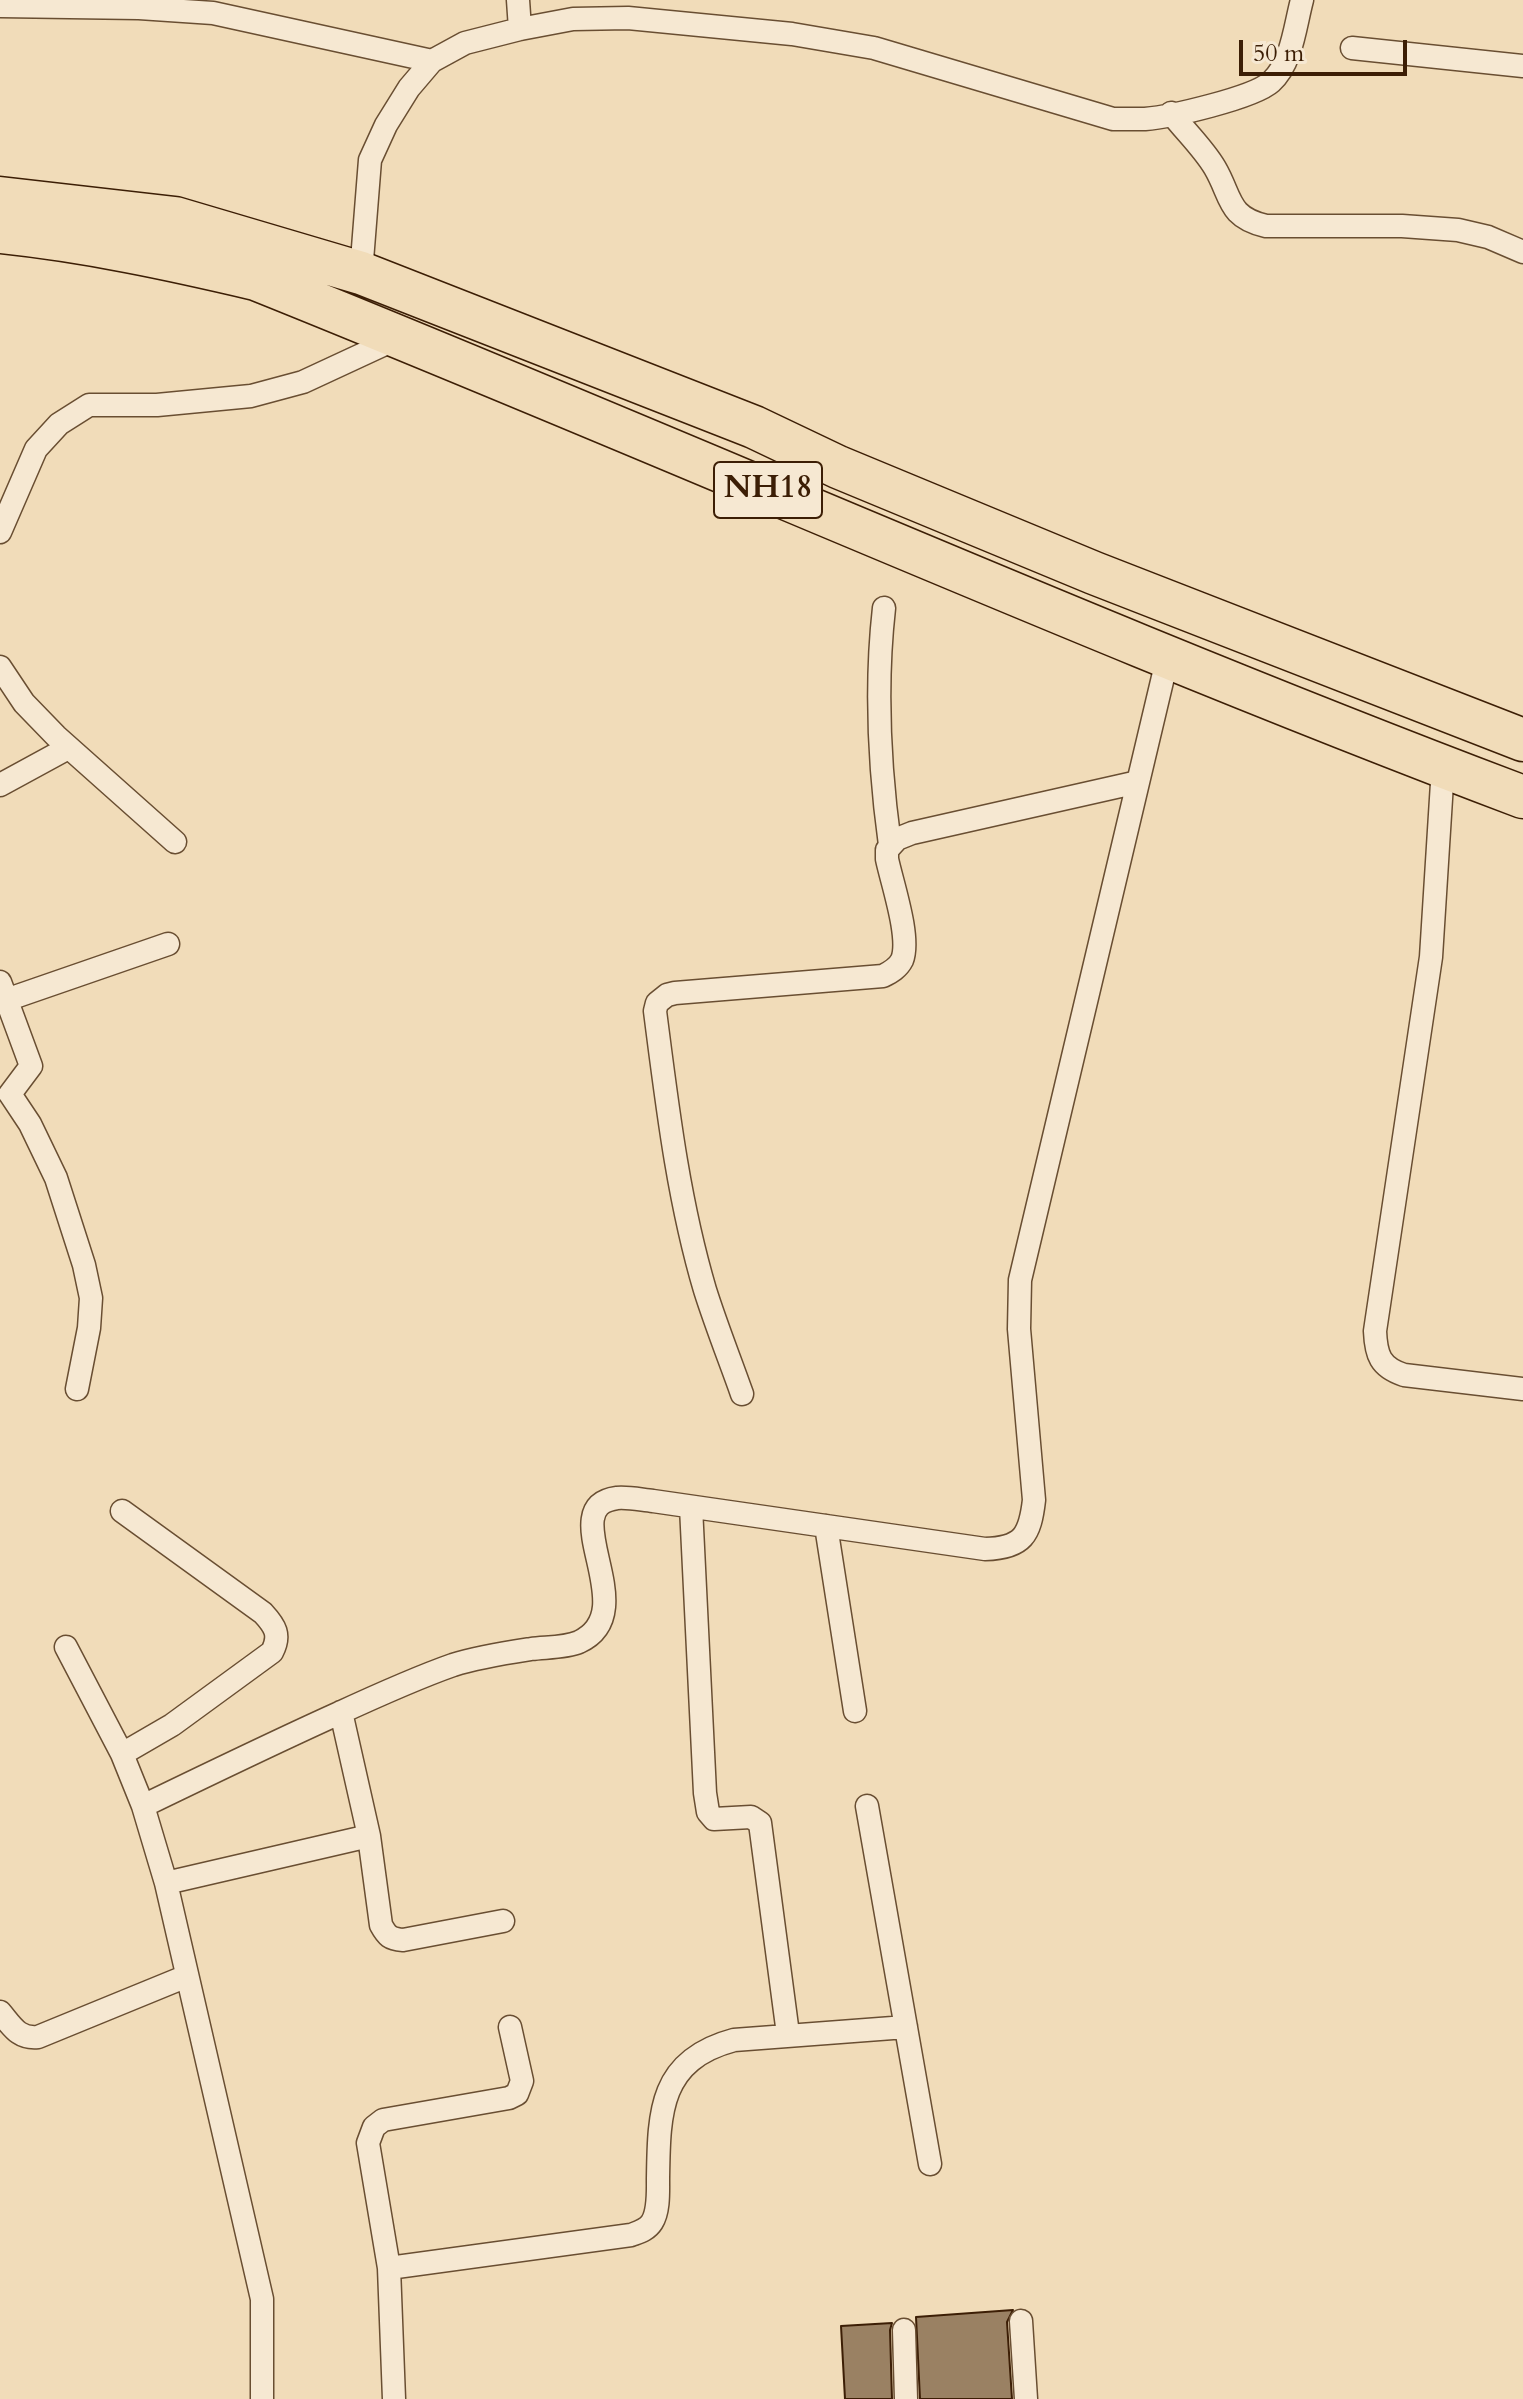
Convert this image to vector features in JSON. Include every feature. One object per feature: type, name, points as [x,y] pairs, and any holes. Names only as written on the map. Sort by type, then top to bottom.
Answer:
[{"type":"highway","name":"NH18","points":[[0,198],[175,218],[361,273],[754,427],[838,467],[1094,573],[1523,740]]},
{"type":"highway","name":"NH18","points":[[0,232],[52,237],[148,254],[256,279],[1168,656],[1523,797]]},
{"type":"highway","points":[[730,474],[754,427]]},
{"type":"street","points":[[518,0],[520,29]]},
{"type":"street","points":[[361,273],[370,160],[386,125],[409,88],[432,61],[465,43],[573,19],[628,18],[792,34],[874,48],[1113,119],[1146,119],[1246,94],[1271,82],[1288,54],[1302,0]]},
{"type":"street","points":[[0,6],[139,8],[213,13],[432,61]]},
{"type":"street","points":[[1352,48],[1523,66]]},
{"type":"street","points":[[1171,113],[1215,168],[1234,210],[1249,222],[1266,226],[1402,226],[1458,230],[1488,237],[1523,252]]},
{"type":"street","points":[[0,532],[36,449],[59,424],[89,405],[157,405],[251,396],[303,382],[400,337]]},
{"type":"street","points":[[884,608],[878,658],[879,744],[890,845]]},
{"type":"street","points":[[143,1806],[399,1685],[455,1665],[510,1652],[576,1644],[591,1635],[598,1628],[606,1600],[592,1529],[593,1515],[598,1507],[614,1499],[625,1498],[985,1549],[1004,1548],[1026,1535],[1032,1522],[1034,1500],[1019,1329],[1020,1280],[1168,656]]},
{"type":"street","points":[[0,667],[24,703],[68,748],[175,842]]},
{"type":"street","points":[[0,785],[68,748]]},
{"type":"street","points":[[1443,767],[1431,957],[1375,1331],[1376,1346],[1389,1370],[1404,1375],[1523,1389]]},
{"type":"street","points":[[742,1394],[705,1289],[689,1220],[669,1121],[655,1011],[657,1003],[661,998],[675,993],[883,976],[901,962],[904,937],[887,859],[890,845],[912,833],[1138,782]]},
{"type":"street","points":[[77,1389],[89,1328],[91,1298],[84,1265],[56,1178],[30,1124],[10,1094],[31,1066],[3,991],[168,944]]},
{"type":"street","points":[[691,1507],[708,1812],[714,1819],[751,1817],[760,1823],[788,2034]]},
{"type":"street","points":[[122,1511],[263,1613],[277,1632],[277,1642],[272,1652],[172,1725],[122,1754]]},
{"type":"street","points":[[826,1526],[855,1711]]},
{"type":"street","points":[[66,1647],[122,1754],[143,1806],[166,1883],[262,2299],[262,2399]]},
{"type":"street","points":[[341,1712],[369,1836],[381,1925],[386,1935],[392,1939],[411,1939],[503,1921]]},
{"type":"street","points":[[867,1806],[930,2164]]},
{"type":"street","points":[[166,1883],[369,1836]]},
{"type":"street","points":[[0,2012],[19,2034],[28,2038],[38,2037],[187,1976]]},
{"type":"street","points":[[394,2399],[389,2268],[368,2143],[370,2133],[383,2120],[509,2098],[517,2094],[522,2081],[510,2027]]},
{"type":"street","points":[[389,2268],[631,2235],[646,2229],[654,2220],[658,2196],[660,2131],[668,2094],[680,2069],[694,2056],[734,2040],[906,2027]]},
{"type":"street","points":[[1021,2321],[1026,2399]]},
{"type":"street","points":[[904,2330],[906,2399]]},
{"type":"building","points":[[1013,2310],[1007,2322],[1012,2399],[920,2399],[916,2317]]},
{"type":"building","points":[[892,2323],[892,2399],[845,2399],[841,2326]]}]
